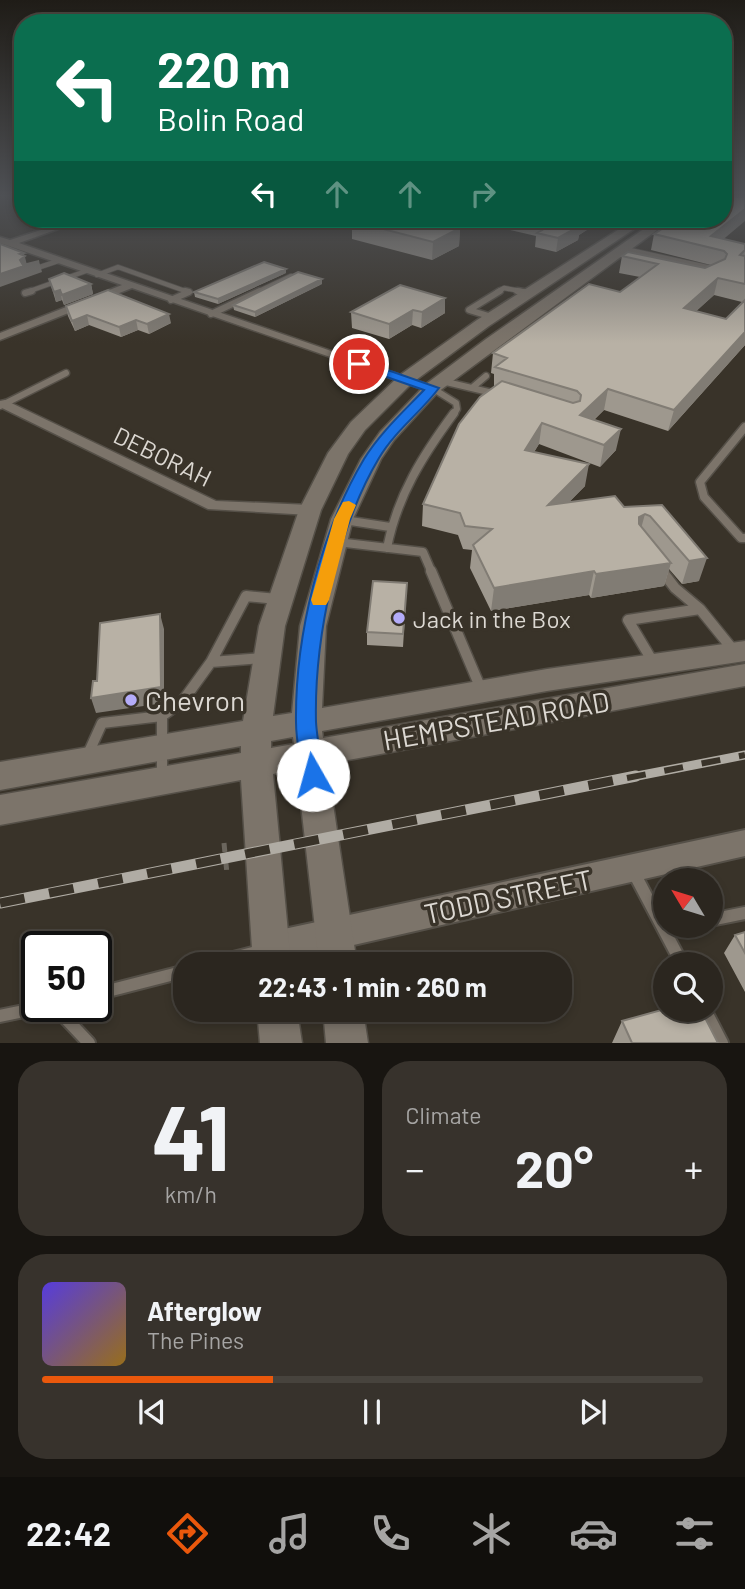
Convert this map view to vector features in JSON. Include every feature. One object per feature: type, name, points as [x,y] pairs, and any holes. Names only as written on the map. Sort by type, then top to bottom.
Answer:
[{"type":"main road","points":[[271,952],[256,747],[272,626],[310,510],[338,453],[358,426],[406,379],[492,317],[602,246]]},
{"type":"main road","points":[[336,949],[308,738],[313,626],[339,531],[371,459],[387,436],[437,385],[545,304],[632,246]]},
{"type":"main road","points":[[526,295],[545,304]]},
{"type":"main road","name":"HEMPSTEAD ROAD","points":[[308,738],[482,691],[654,665],[742,659]]},
{"type":"main road","name":"HEMPSTEAD ROAD","points":[[0,810],[163,748],[256,747],[742,659]]},
{"type":"main road","name":"HEMPSTEAD ROAD","points":[[0,776],[162,780],[256,747]]},
{"type":"main road","points":[[278,1022],[281,1043]]},
{"type":"main road","points":[[344,1022],[347,1043]]},
{"type":"street","points":[[11,246],[406,379],[437,385]]},
{"type":"street","points":[[0,337],[124,284]]},
{"type":"street","name":"DEBORAH","points":[[3,405],[214,506],[310,510]]},
{"type":"street","name":"TODD STREET","points":[[308,952],[336,949],[631,869],[745,844]]},
{"type":"lane","points":[[618,257],[717,270],[713,276]]},
{"type":"lane","points":[[27,272],[58,261]]},
{"type":"lane","points":[[25,293],[118,267],[189,292],[171,300]]},
{"type":"lane","points":[[124,284],[139,274]]},
{"type":"lane","points":[[211,314],[294,275]]},
{"type":"lane","points":[[142,290],[162,282]]},
{"type":"lane","points":[[492,317],[470,310],[504,288],[526,295]]},
{"type":"lane","points":[[3,405],[66,373]]},
{"type":"lane","points":[[473,387],[486,376]]},
{"type":"lane","points":[[437,385],[473,387],[500,395]]},
{"type":"lane","points":[[387,548],[390,527],[428,449],[457,410],[457,402],[437,385]]},
{"type":"lane","points":[[745,427],[700,482],[704,497],[741,538],[745,538]]},
{"type":"lane","points":[[339,531],[390,527]]},
{"type":"lane","points":[[339,531],[387,548],[423,552],[482,691]]},
{"type":"lane","points":[[653,561],[700,609],[742,659]]},
{"type":"lane","points":[[83,778],[102,723],[162,716],[182,702],[211,662],[246,596],[281,600]]},
{"type":"lane","points":[[654,665],[628,620],[700,609]]},
{"type":"lane","points":[[211,662],[267,658]]},
{"type":"lane","points":[[162,716],[162,780]]},
{"type":"lane","points":[[631,869],[653,910]]},
{"type":"lane","points":[[723,917],[745,913]]},
{"type":"lane","points":[[112,990],[173,974]]},
{"type":"lane","points":[[0,1016],[21,1012]]},
{"type":"lane","points":[[69,1022],[89,1043]]},
{"type":"lane","points":[[711,1022],[722,1043]]},
{"type":"path","points":[[224,843],[227,874]]},
{"type":"building","points":[[0,246],[24,253],[20,254],[25,256],[20,260],[23,265],[39,261],[0,274]]},
{"type":"building","points":[[702,246],[745,246],[740,255],[745,256],[745,284],[718,278],[684,308],[726,319],[745,300],[745,332],[674,410],[608,389],[580,415],[621,429],[604,445],[542,423],[525,450],[589,464],[548,505],[615,496],[624,507],[662,505],[707,558],[689,561],[650,516],[645,514],[639,517],[639,524],[671,563],[596,574],[594,571],[494,588],[473,545],[492,529],[465,526],[460,513],[423,504],[459,424],[480,397],[502,381],[573,403],[580,401],[581,395],[577,391],[495,367],[507,358],[493,353],[589,284],[620,292],[658,264],[622,256],[628,252],[705,268],[725,259],[727,254]]},
{"type":"building","points":[[264,262],[286,269],[218,299],[194,292]]},
{"type":"building","points":[[298,272],[322,279],[255,312],[233,305]]},
{"type":"building","points":[[64,273],[91,284],[62,295],[60,290],[54,292],[49,279]]},
{"type":"building","points":[[400,285],[445,298],[422,312],[413,310],[389,324],[351,312]]},
{"type":"building","points":[[108,290],[169,314],[147,324],[136,320],[119,327],[87,315],[72,321],[66,306]]},
{"type":"building","points":[[373,581],[407,583],[403,634],[367,632]]},
{"type":"building","points":[[160,614],[161,687],[91,698],[93,681],[97,681],[100,623]]},
{"type":"building","points":[[745,932],[745,953],[735,935]]},
{"type":"building","points":[[653,1012],[653,1022],[707,1022],[718,1043],[632,1043],[622,1021]]},
{"type":"railway","points":[[627,778],[745,755]]},
{"type":"railway","points":[[0,903],[636,776]]},
{"type":"slow traffic","points":[[320,600],[342,519],[349,505]]},
{"type":"place","name":"Jack in the Box","points":[[399,618]]},
{"type":"place","name":"Chevron","points":[[131,700]]},
{"type":"route","points":[[313,775],[306,722],[313,626],[342,519],[371,459],[387,436],[432,388],[359,364]]}]
